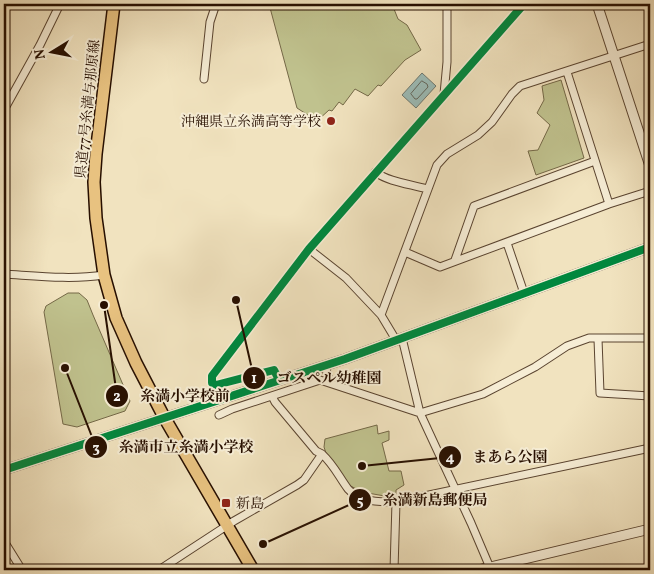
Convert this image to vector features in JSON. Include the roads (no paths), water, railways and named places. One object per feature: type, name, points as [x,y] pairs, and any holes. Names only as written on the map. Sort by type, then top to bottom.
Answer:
[{"type":"main road","name":"県道77号糸満与那原線","points":[[114,4],[94,182],[96,218],[104,275],[122,333],[164,417],[253,570]]},
{"type":"street","points":[[204,79],[210,22],[216,4]]},
{"type":"street","points":[[444,94],[447,62],[447,4]]},
{"type":"street","points":[[279,380],[274,370],[216,385],[212,383],[212,376],[258,313],[309,249],[524,4]]},
{"type":"street","points":[[596,4],[650,166]]},
{"type":"street","points":[[4,110],[40,45],[58,5]]},
{"type":"street","points":[[381,315],[427,189],[437,165],[447,154],[478,135],[492,122],[520,86],[650,44]]},
{"type":"street","points":[[567,72],[610,204]]},
{"type":"street","points":[[455,260],[474,206],[595,161]]},
{"type":"street","points":[[375,172],[384,178],[427,189]]},
{"type":"street","points":[[405,252],[440,267],[650,191]]},
{"type":"street","points":[[507,243],[524,293]]},
{"type":"street","points":[[4,470],[325,366],[650,247]]},
{"type":"street","points":[[309,249],[346,278],[381,315],[399,339],[420,414],[456,489],[490,569]]},
{"type":"street","points":[[4,274],[58,278],[86,278],[104,275]]},
{"type":"street","points":[[219,415],[320,380],[420,414],[483,394],[567,346],[589,338],[650,338]]},
{"type":"street","points":[[598,339],[600,393],[650,396]]},
{"type":"street","points":[[325,366],[330,383]]},
{"type":"street","points":[[272,396],[316,451],[332,463],[349,490],[374,502],[396,502],[650,448]]},
{"type":"street","points":[[159,570],[226,526],[304,480],[322,454]]},
{"type":"street","points":[[394,570],[396,502]]},
{"type":"street","points":[[478,570],[490,569],[650,529]]},
{"type":"street","points":[[4,541],[22,570]]},
{"type":"water","points":[[422,73],[436,86],[416,108],[402,95]]},
{"type":"place","name":"沖縄県立糸満高等学校","points":[[331,121]]},
{"type":"place","name":"ゴスペル幼稚園","points":[[236,300]]},
{"type":"place","name":"糸満小学校前","points":[[104,305]]},
{"type":"place","name":"糸満市立糸満小学校","points":[[65,368]]},
{"type":"place","name":"まあら公園","points":[[362,466]]},
{"type":"place","name":"新島","points":[[226,503]]},
{"type":"place","name":"糸満新島郵便局","points":[[263,544]]}]
